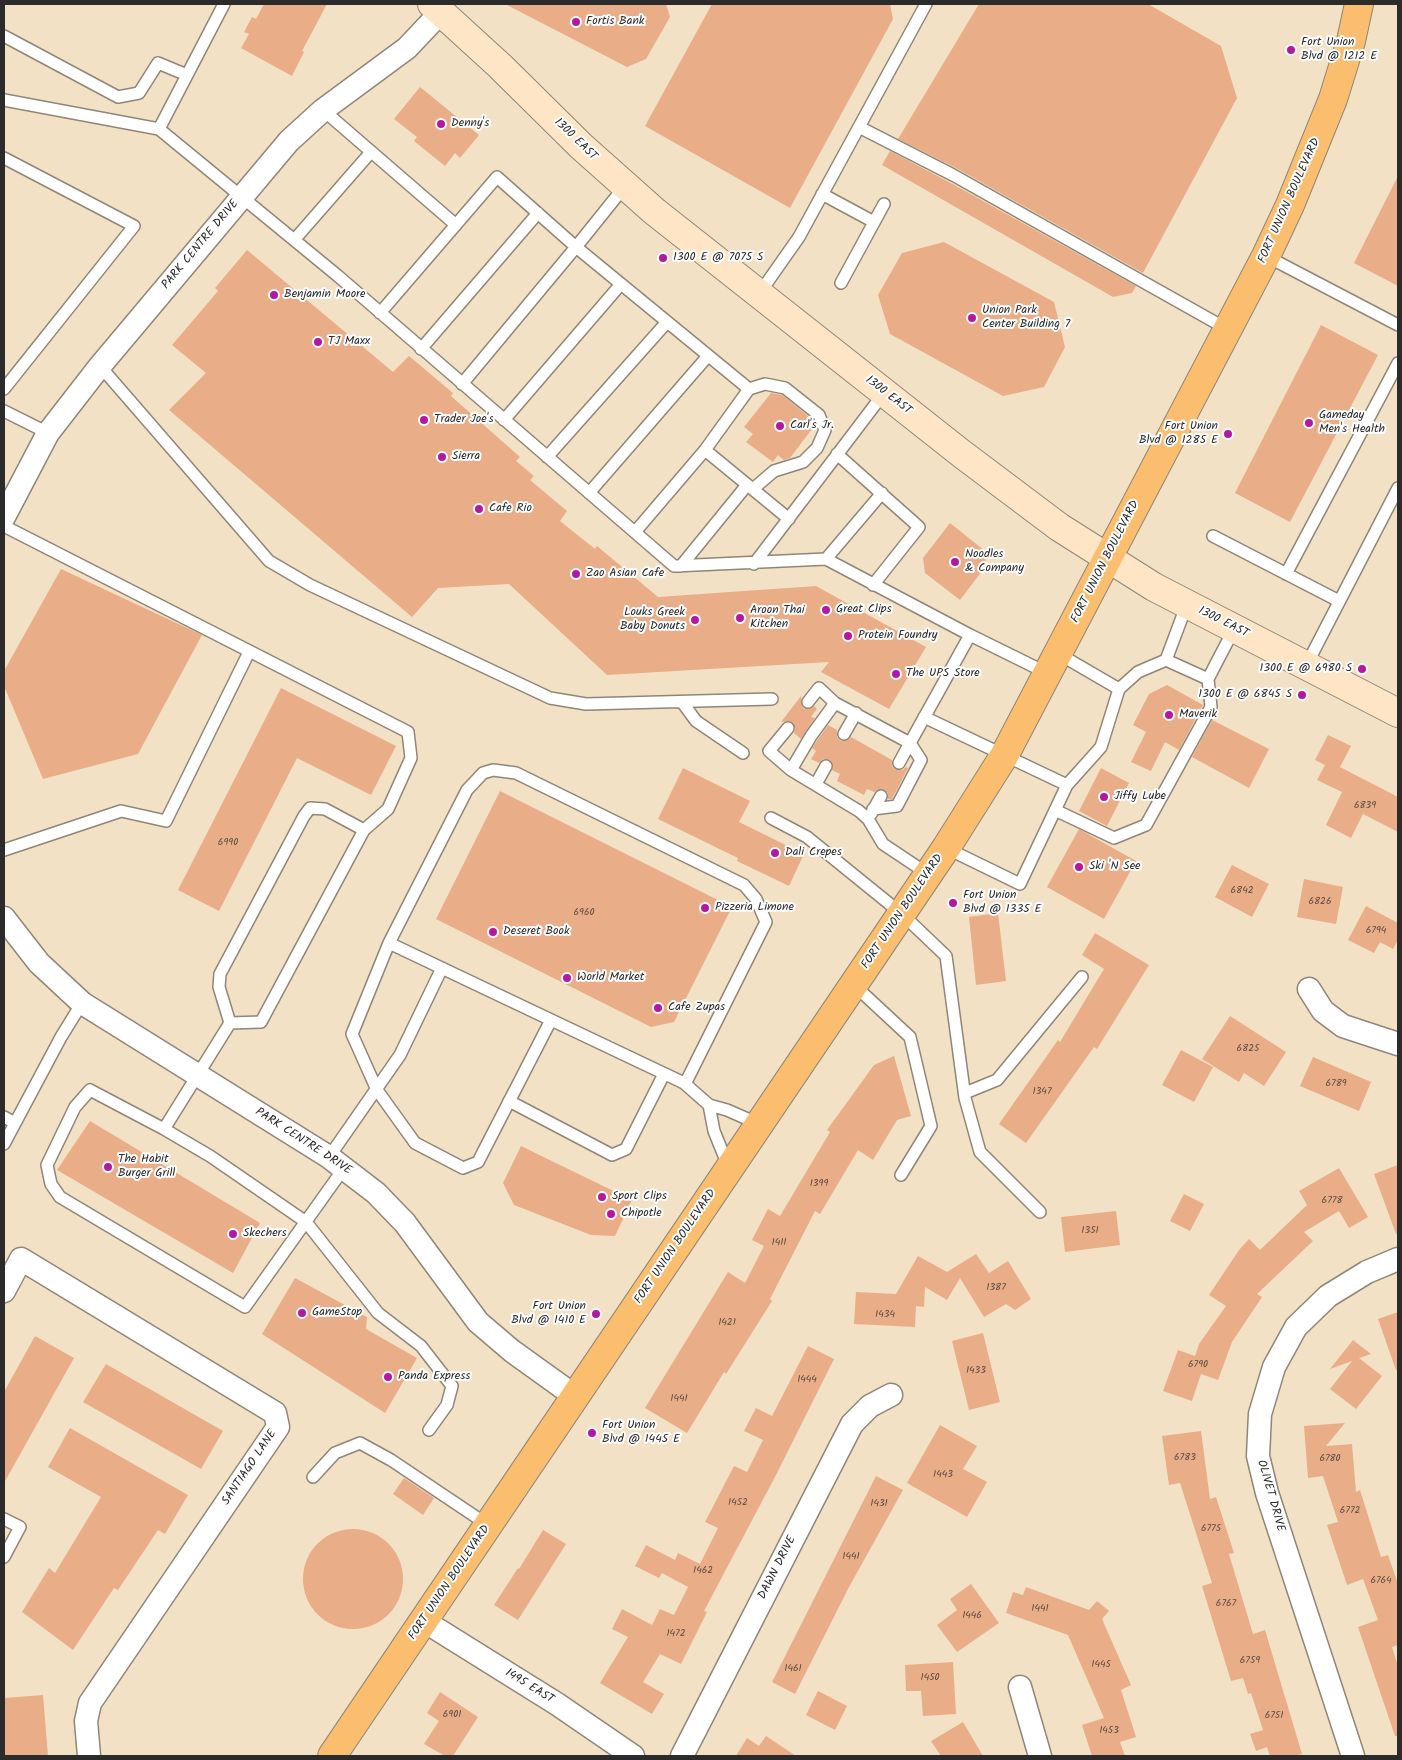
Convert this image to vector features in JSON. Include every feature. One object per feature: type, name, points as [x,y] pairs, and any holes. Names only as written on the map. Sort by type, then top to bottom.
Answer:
[{"type":"main road","name":"FORT UNION BOULEVARD","points":[[332,1756],[902,914],[1004,756],[1054,664],[1107,558],[1266,256],[1308,163],[1333,99],[1351,41],[1359,4]]},
{"type":"main road","name":"1300 EAST","points":[[440,7],[625,186],[884,392],[1059,526],[1107,558],[1187,604],[1307,664],[1398,713]]},
{"type":"street","name":"PARK CENTRE DRIVE","points":[[4,517],[48,433],[100,366],[242,195],[288,142],[323,110],[407,48],[440,7]]},
{"type":"street","name":"PARK CENTRE DRIVE","points":[[4,918],[39,963],[82,1003],[337,1163],[376,1193],[405,1223],[478,1322],[512,1351],[576,1397]]},
{"type":"street","points":[[1309,989],[1323,1011],[1343,1026],[1398,1044]]},
{"type":"street","name":"SANTIAGO LANE","points":[[4,1291],[21,1259],[275,1413],[278,1427],[90,1703],[86,1721],[89,1756]]},
{"type":"street","name":"OLIVET DRIVE","points":[[1353,1756],[1267,1493],[1258,1456],[1260,1414],[1274,1367],[1296,1327],[1328,1296],[1367,1272],[1398,1259]]},
{"type":"street","name":"DAWN DRIVE","points":[[682,1756],[852,1424],[870,1406],[891,1395]]},
{"type":"street","name":"1495 EAST","points":[[424,1621],[557,1704],[633,1756]]},
{"type":"street","points":[[1020,1688],[1040,1756]]},
{"type":"lane","points":[[160,129],[224,4]]},
{"type":"lane","points":[[759,294],[799,237],[926,4]]},
{"type":"lane","points":[[4,36],[118,96],[139,93],[158,63],[187,75]]},
{"type":"lane","points":[[4,100],[160,129],[294,239],[674,566],[754,564],[826,559],[970,635],[1119,689]]},
{"type":"lane","points":[[323,110],[456,225]]},
{"type":"lane","points":[[859,127],[953,175],[1227,329]]},
{"type":"lane","points":[[294,239],[371,152]]},
{"type":"lane","points":[[4,158],[134,226],[4,389]]},
{"type":"lane","points":[[380,313],[497,177],[576,247],[707,357],[749,389]]},
{"type":"lane","points":[[462,384],[625,186]]},
{"type":"lane","points":[[822,194],[874,222]]},
{"type":"lane","points":[[841,283],[884,204]]},
{"type":"lane","points":[[421,349],[538,213]]},
{"type":"lane","points":[[1266,256],[1398,326]]},
{"type":"lane","points":[[504,420],[621,284]]},
{"type":"lane","points":[[547,457],[667,322]]},
{"type":"lane","points":[[589,493],[707,357]]},
{"type":"lane","points":[[1286,574],[1398,363]]},
{"type":"lane","points":[[100,366],[269,561],[310,586],[550,698],[586,704],[772,699]]},
{"type":"lane","points":[[635,532],[705,450],[749,389],[765,384],[785,388],[819,415],[825,430],[817,448],[803,462],[774,472],[750,487],[680,566]]},
{"type":"lane","points":[[754,564],[884,392]]},
{"type":"lane","points":[[4,411],[48,433]]},
{"type":"lane","points":[[705,450],[789,519]]},
{"type":"lane","points":[[838,454],[919,527],[872,584]]},
{"type":"lane","points":[[1307,664],[1398,488]]},
{"type":"lane","points":[[826,559],[882,493]]},
{"type":"lane","points":[[4,526],[408,732],[411,758],[388,809],[364,830],[261,1022],[230,1023]]},
{"type":"lane","points":[[1213,536],[1339,600]]},
{"type":"lane","points":[[946,848],[1020,884],[1067,785],[1101,746],[1119,689],[1138,672],[1166,660],[1187,604]]},
{"type":"lane","points":[[1055,810],[1114,838],[1146,826],[1211,707],[1208,679],[1234,629]]},
{"type":"lane","points":[[899,763],[970,635]]},
{"type":"lane","points":[[4,850],[121,811],[166,821],[249,652]]},
{"type":"lane","points":[[1166,660],[1208,679]]},
{"type":"lane","points":[[808,702],[819,688],[836,703],[910,743],[921,760],[897,806],[871,814]]},
{"type":"lane","points":[[682,702],[696,721],[743,753]]},
{"type":"lane","points":[[790,770],[811,736],[836,703]]},
{"type":"lane","points":[[844,734],[856,713]]},
{"type":"lane","points":[[924,717],[1067,785]]},
{"type":"lane","points":[[788,728],[769,751],[790,770],[871,814],[883,844],[928,874]]},
{"type":"lane","points":[[816,784],[826,766]]},
{"type":"lane","points":[[551,1020],[478,1162],[463,1168],[414,1143],[377,1090],[352,1034],[389,943],[467,790],[483,773],[493,770],[516,773],[744,885],[763,911],[766,922],[685,1084]]},
{"type":"lane","points":[[871,814],[881,796]]},
{"type":"lane","points":[[230,1023],[219,987],[220,974],[304,816],[310,808],[325,809],[364,830]]},
{"type":"lane","points":[[771,818],[807,837],[902,914],[946,956],[965,1093],[980,1152],[1040,1212]]},
{"type":"lane","points":[[389,943],[685,1084],[709,1105],[727,1110],[759,1124]]},
{"type":"lane","points":[[428,1430],[447,1404],[452,1386],[420,1346],[378,1313],[306,1222],[210,1156],[90,1090],[75,1107],[46,1165],[51,1184],[60,1197],[245,1306],[306,1222],[377,1090],[400,1056],[442,968]]},
{"type":"lane","points":[[965,1093],[998,1080],[1082,977]]},
{"type":"lane","points":[[854,985],[910,1037],[931,1126],[901,1175]]},
{"type":"lane","points":[[4,1144],[61,1037],[82,1003]]},
{"type":"lane","points":[[164,1129],[196,1074],[230,1023]]},
{"type":"lane","points":[[510,1101],[612,1155],[626,1149],[664,1074]]},
{"type":"lane","points":[[709,1105],[714,1130],[729,1168]]},
{"type":"lane","points":[[4,1117],[16,1123]]},
{"type":"lane","points":[[313,1477],[335,1453],[360,1443],[391,1460],[488,1525]]},
{"type":"lane","points":[[4,1519],[20,1527],[4,1557]]},
{"type":"building","points":[[264,4],[327,4],[302,51],[304,52],[292,76],[241,48],[249,34],[244,32],[252,17],[256,19]]},
{"type":"building","points":[[505,4],[666,4],[670,17],[646,59],[627,67]]},
{"type":"building","points":[[712,4],[890,4],[893,19],[790,208],[645,126]]},
{"type":"building","points":[[979,4],[1148,4],[1221,46],[1237,98],[1143,273],[956,168],[898,139]]},
{"type":"building","points":[[420,87],[479,135],[460,158],[455,153],[445,166],[414,141],[417,137],[394,119]]},
{"type":"building","points":[[890,151],[1136,286],[1132,293],[1113,297],[882,165]]},
{"type":"building","points":[[1398,176],[1398,286],[1354,263]]},
{"type":"building","name":"Union Park Center Building 7","points":[[944,242],[1054,302],[1065,347],[1044,387],[1003,396],[890,334],[878,295],[902,253]]},
{"type":"building","points":[[247,250],[393,372],[409,356],[453,393],[451,396],[520,457],[516,461],[534,476],[530,480],[567,511],[560,521],[595,549],[597,546],[658,597],[816,586],[926,647],[889,709],[821,672],[829,662],[607,675],[509,584],[438,588],[412,617],[169,410],[206,373],[172,345],[218,291],[215,288]]},
{"type":"building","name":"Gameday Men's Health","points":[[1321,325],[1378,355],[1290,522],[1235,493]]},
{"type":"building","name":"Carl's Jr.","points":[[771,393],[782,395],[808,416],[807,418],[815,425],[790,458],[784,460],[778,455],[773,462],[746,442],[753,434],[744,427]]},
{"type":"building","name":"Noodles & Company","points":[[950,523],[985,551],[986,566],[960,600],[925,573],[923,558]]},
{"type":"building","points":[[61,569],[202,635],[138,754],[43,779],[4,686],[4,671]]},
{"type":"building","name":"Maverik","points":[[1167,685],[1203,705],[1179,750],[1165,742],[1151,771],[1131,762],[1146,732],[1133,725],[1149,694]]},
{"type":"building","points":[[281,688],[396,746],[371,795],[297,758],[219,911],[178,890]]},
{"type":"building","points":[[801,696],[803,708],[807,709],[814,706],[817,709],[811,717],[815,718],[801,739],[794,733],[793,723],[789,721],[781,722]]},
{"type":"building","points":[[1212,720],[1269,749],[1249,788],[1192,757]]},
{"type":"building","points":[[828,725],[837,730],[837,737],[841,741],[847,741],[851,737],[892,760],[892,766],[896,770],[908,768],[892,799],[888,799],[888,793],[881,789],[874,792],[867,789],[864,795],[837,781],[840,774],[832,770],[833,765],[830,760],[823,759],[819,763],[811,759],[816,751],[812,748]]},
{"type":"building","points":[[1328,735],[1351,746],[1340,767],[1398,797],[1398,832],[1363,814],[1351,838],[1326,825],[1342,792],[1317,780],[1325,765],[1315,760]]},
{"type":"building","points":[[683,768],[750,801],[739,822],[804,854],[789,886],[737,861],[738,858],[658,819]]},
{"type":"building","name":"Jiffy Lube","points":[[1101,768],[1129,783],[1107,826],[1079,811]]},
{"type":"building","points":[[500,791],[732,907],[674,1022],[651,1027],[436,919]]},
{"type":"building","points":[[1079,829],[1136,861],[1104,919],[1047,887]]},
{"type":"building","points":[[1232,865],[1269,884],[1252,917],[1215,897]]},
{"type":"building","points":[[1304,879],[1343,887],[1336,924],[1297,917]]},
{"type":"building","points":[[1366,906],[1398,923],[1398,940],[1393,949],[1380,942],[1374,953],[1348,940]]},
{"type":"building","points":[[998,913],[1006,981],[976,985],[969,917]]},
{"type":"building","points":[[1095,933],[1149,965],[1097,1049],[1094,1047],[1026,1143],[999,1124],[1058,1040],[1060,1042],[1104,969],[1082,955]]},
{"type":"building","points":[[1230,1016],[1286,1052],[1264,1086],[1244,1073],[1239,1082],[1202,1059]]},
{"type":"building","points":[[1181,1050],[1213,1067],[1194,1102],[1162,1085]]},
{"type":"building","points":[[894,1056],[911,1116],[897,1120],[873,1160],[858,1150],[820,1214],[815,1211],[770,1299],[772,1301],[726,1374],[724,1372],[687,1433],[645,1408],[728,1272],[745,1283],[764,1246],[752,1240],[768,1209],[780,1216],[830,1132],[827,1130],[874,1065]]},
{"type":"building","points":[[1313,1057],[1371,1082],[1359,1111],[1300,1086]]},
{"type":"building","points":[[90,1121],[260,1223],[233,1273],[57,1170]]},
{"type":"building","points":[[521,1146],[632,1200],[615,1236],[591,1235],[514,1205],[503,1183]]},
{"type":"building","points":[[1398,1165],[1398,1234],[1396,1234],[1374,1174]]},
{"type":"building","points":[[1339,1168],[1368,1217],[1349,1228],[1339,1211],[1304,1232],[1313,1241],[1257,1294],[1262,1297],[1232,1342],[1218,1380],[1201,1374],[1192,1401],[1163,1391],[1178,1350],[1195,1356],[1199,1344],[1226,1306],[1209,1295],[1239,1250],[1249,1239],[1260,1250],[1307,1205],[1299,1191]]},
{"type":"building","points":[[1184,1194],[1204,1204],[1190,1231],[1170,1221]]},
{"type":"building","points":[[1116,1211],[1120,1245],[1065,1252],[1061,1217]]},
{"type":"building","points":[[976,1254],[989,1273],[1008,1261],[1031,1299],[1015,1310],[1006,1304],[984,1317],[960,1278],[947,1300],[925,1287],[924,1307],[916,1306],[915,1327],[854,1324],[856,1292],[896,1294],[918,1256],[947,1272]]},
{"type":"building","points":[[295,1278],[367,1317],[366,1329],[417,1358],[385,1413],[262,1334]]},
{"type":"building","points":[[1398,1312],[1398,1370],[1396,1370],[1378,1319]]},
{"type":"building","points":[[983,1333],[1000,1402],[969,1410],[952,1341]]},
{"type":"building","points":[[35,1336],[74,1358],[4,1483],[4,1392]]},
{"type":"building","points":[[1353,1340],[1371,1354],[1359,1358],[1382,1376],[1356,1409],[1330,1389],[1352,1361],[1330,1369]]},
{"type":"building","points":[[808,1346],[834,1359],[776,1475],[704,1611],[707,1612],[681,1664],[660,1654],[643,1682],[664,1694],[652,1714],[600,1683],[628,1637],[612,1629],[622,1609],[652,1625],[660,1609],[674,1615],[688,1587],[662,1573],[659,1578],[635,1566],[646,1545],[675,1560],[678,1553],[700,1564],[718,1528],[705,1522],[734,1466],[747,1472],[763,1440],[744,1431],[756,1408],[772,1416]]},
{"type":"building","points":[[106,1364],[223,1431],[201,1469],[83,1402]]},
{"type":"building","points":[[1345,1423],[1326,1446],[1352,1444],[1356,1492],[1360,1490],[1381,1557],[1388,1555],[1398,1584],[1398,1645],[1392,1647],[1398,1666],[1398,1736],[1395,1736],[1358,1627],[1378,1620],[1363,1579],[1347,1585],[1327,1525],[1338,1522],[1323,1476],[1308,1478],[1304,1426]]},
{"type":"building","points":[[940,1425],[977,1446],[963,1469],[987,1482],[967,1517],[907,1483]]},
{"type":"building","points":[[70,1428],[188,1495],[165,1534],[158,1530],[118,1590],[114,1588],[73,1650],[22,1612],[49,1568],[55,1573],[101,1497],[48,1467]]},
{"type":"building","points":[[1201,1431],[1210,1499],[1216,1497],[1234,1553],[1229,1554],[1253,1634],[1265,1630],[1302,1754],[1270,1756],[1267,1747],[1256,1751],[1250,1734],[1263,1730],[1251,1693],[1248,1694],[1243,1678],[1231,1681],[1202,1586],[1212,1583],[1180,1483],[1169,1485],[1162,1436]]},
{"type":"building","points":[[876,1476],[903,1490],[849,1587],[795,1694],[772,1682]]},
{"type":"building","points":[[404,1478],[434,1498],[423,1515],[393,1494]]},
{"type":"building","points":[[353,1529],[372,1533],[388,1544],[399,1560],[403,1579],[399,1598],[388,1614],[372,1625],[353,1629],[334,1625],[318,1614],[307,1598],[303,1579],[307,1560],[318,1544],[334,1533]]},
{"type":"building","points":[[543,1530],[566,1544],[518,1620],[494,1605]]},
{"type":"building","points":[[971,1584],[999,1623],[957,1652],[937,1625],[957,1610],[950,1599]]},
{"type":"building","points":[[1026,1587],[1089,1610],[1097,1601],[1109,1611],[1102,1619],[1131,1685],[1121,1690],[1136,1737],[1120,1742],[1125,1756],[1092,1756],[1082,1725],[1104,1718],[1068,1635],[1006,1613],[1013,1592],[1023,1595]]},
{"type":"building","points":[[953,1662],[956,1714],[923,1716],[921,1691],[906,1691],[905,1665]]},
{"type":"building","points":[[818,1691],[847,1706],[835,1730],[806,1715]]},
{"type":"building","points":[[440,1692],[478,1717],[453,1756],[445,1756],[424,1744],[439,1721],[427,1713]]},
{"type":"building","points":[[43,1695],[48,1756],[4,1756],[4,1698]]},
{"type":"building","points":[[963,1722],[983,1756],[941,1756],[931,1741]]},
{"type":"building","points":[[766,1736],[796,1756],[736,1756],[747,1738],[759,1746]]},
{"type":"place","name":"Fortis Bank","points":[[576,22]]},
{"type":"place","name":"Fort Union Blvd @ 1212 E","points":[[1291,50]]},
{"type":"place","name":"Denny's","points":[[441,124]]},
{"type":"place","name":"1300 E @ 7075 S","points":[[663,258]]},
{"type":"place","name":"Benjamin Moore","points":[[274,295]]},
{"type":"place","name":"Union Park Center Building 7","points":[[972,318]]},
{"type":"place","name":"TJ Maxx","points":[[318,342]]},
{"type":"place","name":"Trader Joe's","points":[[424,420]]},
{"type":"place","name":"Gameday Men's Health","points":[[1309,423]]},
{"type":"place","name":"Carl's Jr.","points":[[780,426]]},
{"type":"place","name":"Fort Union Blvd @ 1285 E","points":[[1228,434]]},
{"type":"place","name":"Sierra","points":[[442,457]]},
{"type":"place","name":"Cafe Rio","points":[[479,509]]},
{"type":"place","name":"Noodles & Company","points":[[955,562]]},
{"type":"place","name":"Zao Asian Cafe","points":[[576,574]]},
{"type":"place","name":"Great Clips","points":[[826,610]]},
{"type":"place","name":"Aroon Thai Kitchen","points":[[740,618]]},
{"type":"place","name":"Louks Greek Baby Donuts","points":[[695,620]]},
{"type":"place","name":"Protein Foundry","points":[[848,636]]},
{"type":"place","name":"1300 E @ 6980 S","points":[[1362,669]]},
{"type":"place","name":"The UPS Store","points":[[896,674]]},
{"type":"place","name":"1300 E @ 6845 S","points":[[1302,695]]},
{"type":"place","name":"Maverik","points":[[1169,715]]},
{"type":"place","name":"Jiffy Lube","points":[[1104,797]]},
{"type":"place","name":"Dali Crepes","points":[[775,853]]},
{"type":"place","name":"Ski 'N See","points":[[1079,867]]},
{"type":"place","name":"Fort Union Blvd @ 1335 E","points":[[953,903]]},
{"type":"place","name":"Pizzeria Limone","points":[[705,908]]},
{"type":"place","name":"Deseret Book","points":[[493,932]]},
{"type":"place","name":"World Market","points":[[567,978]]},
{"type":"place","name":"Cafe Zupas","points":[[658,1008]]},
{"type":"place","name":"The Habit Burger Grill","points":[[108,1167]]},
{"type":"place","name":"Sport Clips","points":[[602,1197]]},
{"type":"place","name":"Chipotle","points":[[611,1214]]},
{"type":"place","name":"Skechers","points":[[233,1234]]},
{"type":"place","name":"GameStop","points":[[302,1313]]},
{"type":"place","name":"Fort Union Blvd @ 1410 E","points":[[596,1314]]},
{"type":"place","name":"Panda Express","points":[[388,1377]]},
{"type":"place","name":"Fort Union Blvd @ 1445 E","points":[[592,1433]]}]
